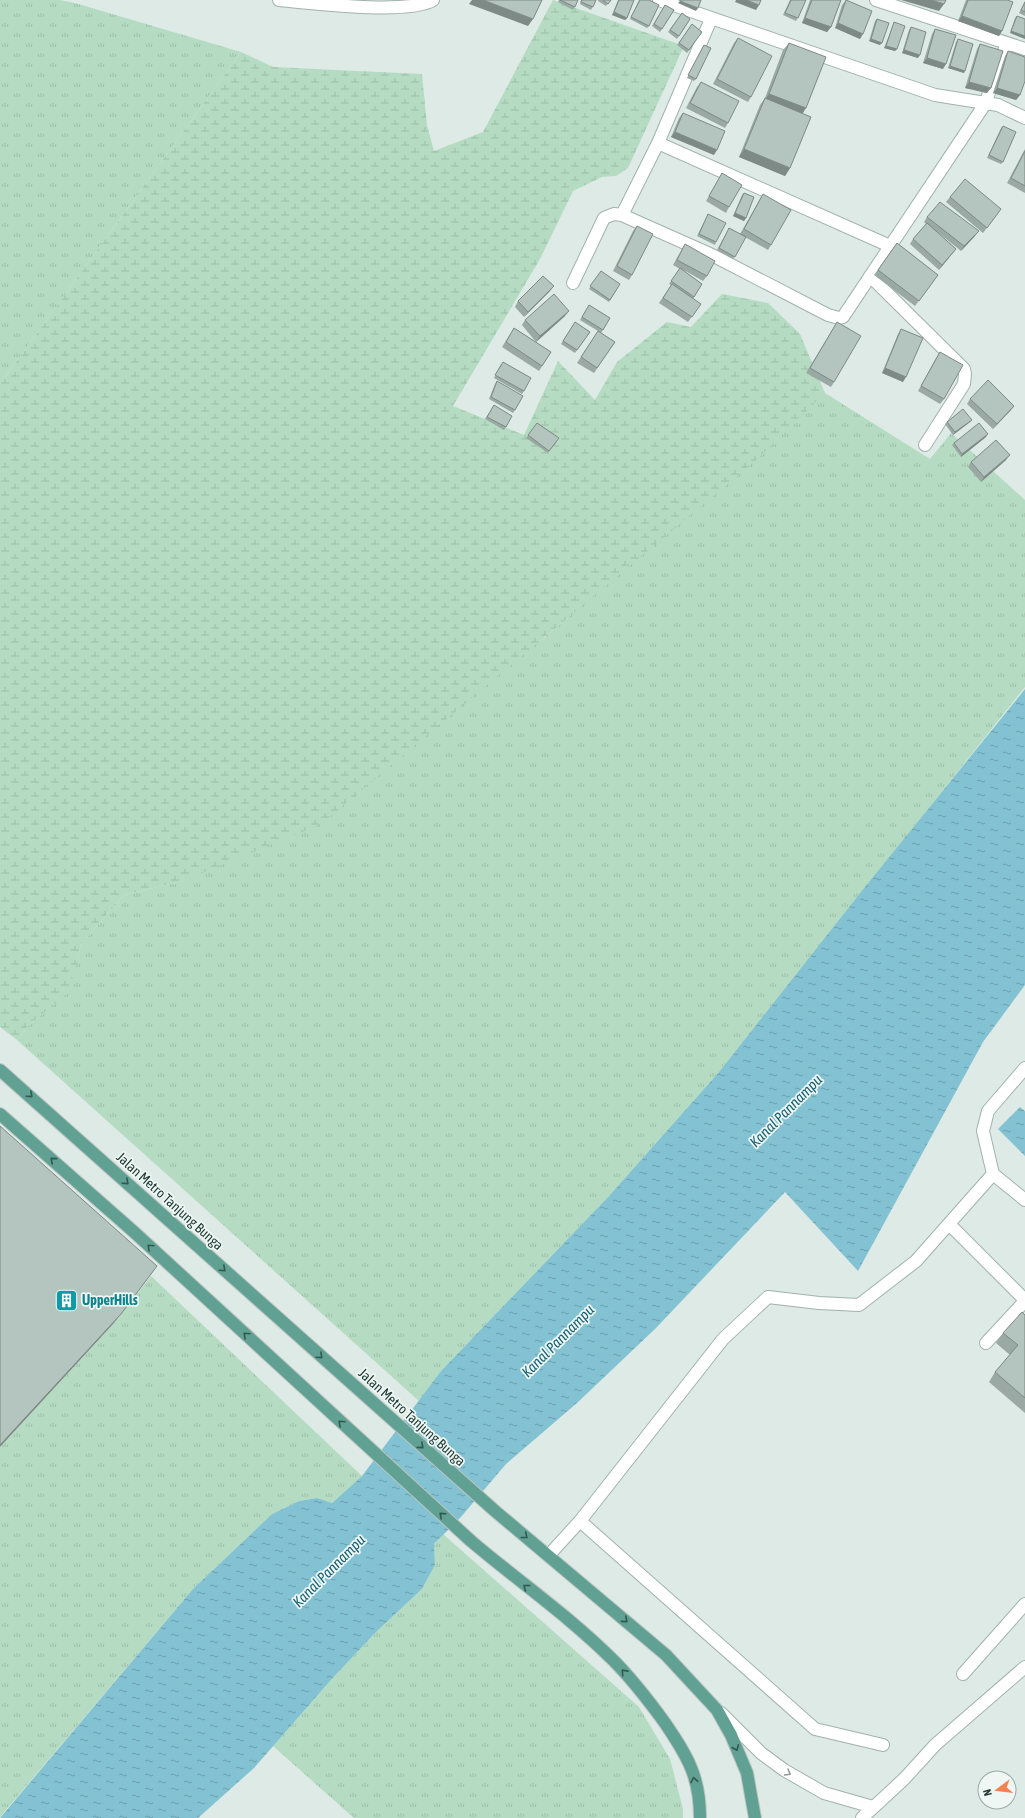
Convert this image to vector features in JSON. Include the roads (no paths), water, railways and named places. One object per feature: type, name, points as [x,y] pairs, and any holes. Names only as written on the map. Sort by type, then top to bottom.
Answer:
[{"type":"main road","name":"Jalan Metro Tanjung Bunga","points":[[0,1070],[495,1511],[666,1655],[717,1710],[747,1773],[755,1818]]},
{"type":"main road","points":[[0,1114],[134,1232],[471,1541],[512,1576],[554,1608],[612,1660],[646,1697],[678,1741],[693,1773],[700,1808],[700,1818]]},
{"type":"street","points":[[279,0],[358,6],[408,7],[423,5],[433,0]]},
{"type":"street","points":[[659,0],[935,95],[984,104],[998,105],[1025,118]]},
{"type":"street","points":[[876,0],[1025,49]]},
{"type":"street","points":[[622,215],[658,143],[711,19]]},
{"type":"street","points":[[574,284],[604,218],[614,214],[622,215],[712,255],[835,317],[842,317],[846,314],[984,104],[1006,43]]},
{"type":"street","points":[[658,143],[890,246]]},
{"type":"street","points":[[870,276],[964,369],[964,384],[925,444]]},
{"type":"street","points":[[1025,1068],[988,1111],[983,1131],[994,1174],[1025,1200]]},
{"type":"street","points":[[549,1555],[580,1521],[724,1339],[768,1297],[819,1303],[859,1305],[916,1261],[994,1174]]},
{"type":"street","points":[[950,1224],[1025,1301],[986,1343]]},
{"type":"street","points":[[124,1243],[134,1232]]},
{"type":"street","points":[[580,1521],[815,1729],[883,1745]]},
{"type":"street","points":[[963,1674],[1025,1604]]},
{"type":"street","points":[[862,1818],[904,1778],[935,1745],[1025,1667]]},
{"type":"street","points":[[717,1710],[761,1754],[784,1770],[824,1793],[873,1807]]},
{"type":"water","name":"Kanal Pannampu","points":[[1025,689],[1025,985],[983,1042],[858,1271],[785,1192],[656,1328],[577,1403],[506,1464],[460,1518],[434,1544],[435,1565],[422,1589],[375,1633],[330,1681],[254,1768],[198,1818],[0,1818],[193,1589],[272,1514],[299,1501],[317,1498],[332,1503],[362,1476],[441,1371],[609,1196],[719,1072],[865,887]]},
{"type":"water","points":[[1020,1107],[1025,1111],[1025,1156],[998,1129]]},
{"type":"place","name":"UpperHills","points":[[66,1300]]}]
